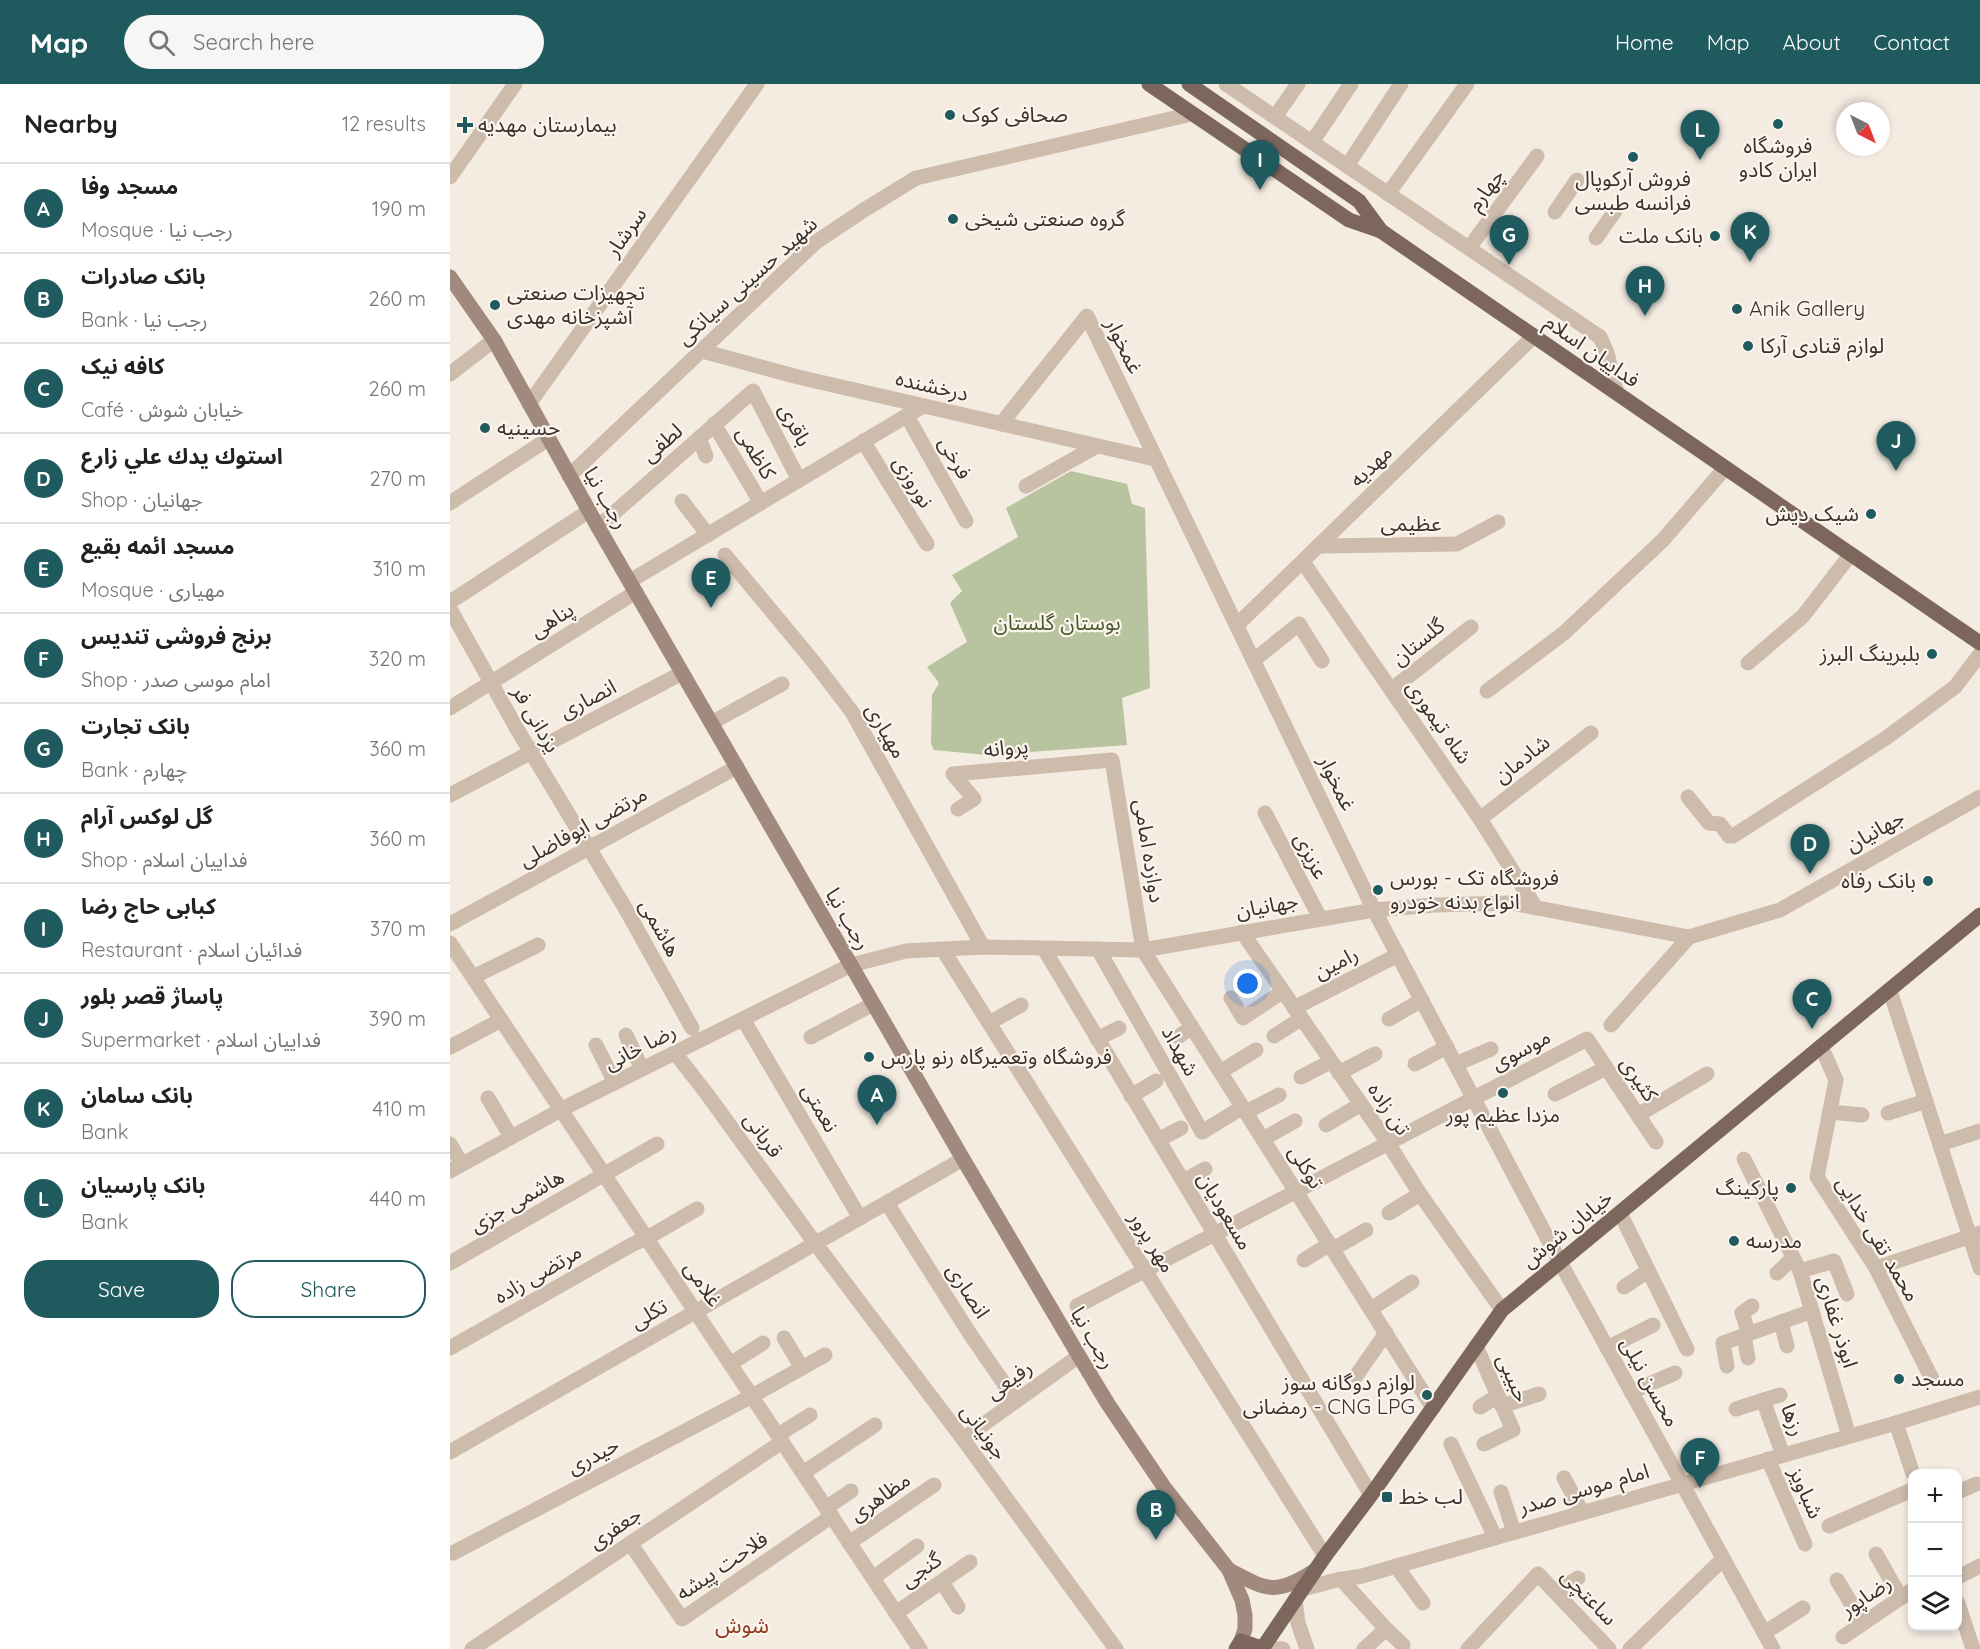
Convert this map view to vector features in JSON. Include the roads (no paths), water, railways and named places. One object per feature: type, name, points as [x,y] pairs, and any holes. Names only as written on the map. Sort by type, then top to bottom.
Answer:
[{"type":"main road","points":[[1149,84],[1349,220],[1381,231]]},
{"type":"main road","name":"فداییان اسلام","points":[[1189,84],[1359,201],[1381,231],[1980,643]]},
{"type":"main road","name":"رجب نیا","points":[[450,277],[494,340],[589,512],[1079,1356],[1164,1487],[1228,1570],[1242,1599],[1245,1615],[1245,1629],[1239,1645]]},
{"type":"main road","name":"خیابان شوش","points":[[1262,1648],[1314,1571],[1371,1495],[1502,1310],[1980,915]]},
{"type":"main road","name":"رجب نیا","points":[[1228,1570],[1261,1587],[1269,1588],[1299,1581],[1314,1571]]},
{"type":"main road","points":[[1239,1645],[1262,1648]]},
{"type":"street","points":[[450,177],[515,84]]},
{"type":"street","name":"سرشار","points":[[529,404],[757,84]]},
{"type":"street","points":[[1226,84],[1244,89],[1275,117],[1600,337],[1607,353],[1617,393]]},
{"type":"street","points":[[1275,117],[1298,84]]},
{"type":"street","points":[[1312,142],[1351,84]]},
{"type":"street","points":[[1347,166],[1401,84]]},
{"type":"street","points":[[1388,194],[1467,84]]},
{"type":"street","name":"شهید حسینی سیانکی","points":[[569,476],[816,242],[916,178],[1192,114]]},
{"type":"street","name":"چهارم","points":[[1469,248],[1537,156]]},
{"type":"street","points":[[1555,212],[1577,180]]},
{"type":"street","points":[[1596,238],[1615,211]]},
{"type":"street","name":"غمخوار","points":[[1001,424],[1087,316],[1374,910],[1560,1262]]},
{"type":"street","name":"مهدیه","points":[[1237,625],[1534,336]]},
{"type":"street","points":[[450,374],[494,340]]},
{"type":"street","name":"درخشنده","points":[[702,351],[798,377],[1155,459]]},
{"type":"street","name":"لطفی","points":[[598,527],[753,391]]},
{"type":"street","name":"باقری","points":[[753,391],[800,480]]},
{"type":"street","points":[[633,587],[708,535],[923,406]]},
{"type":"street","name":"فرخی","points":[[907,416],[966,522]]},
{"type":"street","name":"کاظمی","points":[[714,424],[761,503]]},
{"type":"street","points":[[699,438],[706,456]]},
{"type":"street","points":[[450,503],[548,439]]},
{"type":"street","name":"نوروزی","points":[[863,441],[927,544]]},
{"type":"street","points":[[1026,486],[1097,446]]},
{"type":"street","points":[[1487,691],[1564,633],[1663,540],[1725,468]]},
{"type":"street","points":[[682,501],[708,535]]},
{"type":"street","points":[[450,602],[589,512]]},
{"type":"street","name":"عظیمی","points":[[1320,546],[1457,544],[1498,522]]},
{"type":"street","points":[[1748,663],[1803,616],[1851,554]]},
{"type":"street","name":"مهیاری","points":[[725,555],[848,706],[983,947]]},
{"type":"street","name":"شاه تیموری","points":[[1303,562],[1480,819],[1536,908]]},
{"type":"street","name":"پناهی","points":[[450,708],[633,587]]},
{"type":"street","name":"یزدانی فر","points":[[450,609],[588,849]]},
{"type":"street","points":[[1254,660],[1299,624],[1322,661]]},
{"type":"street","name":"گلستان","points":[[1391,690],[1470,627]]},
{"type":"street","points":[[1688,796],[1709,823],[1720,824],[1730,836],[1733,836],[1886,738],[1955,687],[1980,654]]},
{"type":"street","name":"انصاری","points":[[450,795],[682,673]]},
{"type":"street","points":[[711,723],[782,684]]},
{"type":"street","name":"شادمان","points":[[1480,819],[1591,733]]},
{"type":"street","name":"پروانه","points":[[958,809],[974,799],[953,774],[1112,760]]},
{"type":"street","name":"دوازده امامی","points":[[1112,760],[1143,950]]},
{"type":"street","name":"مرتضی ابوفاضلی","points":[[450,924],[737,767]]},
{"type":"street","name":"جهانیان","points":[[851,965],[906,951],[983,947],[1143,950],[1320,918],[1374,910],[1435,905],[1511,903],[1689,937],[1780,910],[1980,797]]},
{"type":"street","name":"عزیزی","points":[[1265,813],[1320,918]]},
{"type":"street","name":"هاشمی","points":[[588,849],[624,906],[693,1028]]},
{"type":"street","name":"تن زاده","points":[[1242,932],[1388,1143],[1420,1194],[1502,1310]]},
{"type":"street","points":[[1611,1025],[1689,937]]},
{"type":"street","name":"غلامی","points":[[450,943],[920,1649]]},
{"type":"street","points":[[473,977],[538,945]]},
{"type":"street","name":"مسعودیان","points":[[1044,949],[1371,1495]]},
{"type":"street","name":"شهداد","points":[[1098,949],[1202,1132],[1244,1109]]},
{"type":"street","name":"مهر پرور","points":[[943,950],[1325,1556]]},
{"type":"street","name":"توکلی","points":[[1143,950],[1433,1408]]},
{"type":"street","name":"رامین","points":[[1274,1036],[1298,1014],[1398,955]]},
{"type":"street","name":"رضا خانی","points":[[456,1167],[561,1110],[851,965]]},
{"type":"street","points":[[1890,991],[1940,1144],[1975,1234],[1980,1268]]},
{"type":"street","points":[[1231,998],[1244,1018],[1282,992]]},
{"type":"street","points":[[1389,1019],[1422,1000]]},
{"type":"street","points":[[812,1037],[873,1004]]},
{"type":"street","points":[[989,1023],[1021,1005]]},
{"type":"street","name":"نعمتی","points":[[743,1019],[860,1218]]},
{"type":"street","points":[[450,1047],[501,1020]]},
{"type":"street","points":[[1178,1037],[1192,1027]]},
{"type":"street","points":[[1097,1039],[1119,1028]]},
{"type":"street","points":[[626,1035],[642,1070]]},
{"type":"street","name":"موسوی","points":[[1077,1306],[1587,1039]]},
{"type":"street","name":"کثیری","points":[[1587,1039],[1656,1142]]},
{"type":"street","points":[[596,1045],[615,1083]]},
{"type":"street","name":"محمد تقی خدایی","points":[[1821,1046],[1836,1080],[1817,1177],[1876,1268],[1932,1379]]},
{"type":"street","points":[[1415,1064],[1447,1047]]},
{"type":"street","points":[[1456,1064],[1491,1049]]},
{"type":"street","points":[[1220,1072],[1256,1050]]},
{"type":"street","name":"قربانی","points":[[675,1053],[815,1243]]},
{"type":"street","points":[[1301,1077],[1375,1054]]},
{"type":"street","points":[[1555,1094],[1606,1068]]},
{"type":"street","points":[[1638,1115],[1707,1074]]},
{"type":"street","points":[[1131,1096],[1156,1081]]},
{"type":"street","points":[[1244,1109],[1279,1095]]},
{"type":"street","points":[[488,1098],[511,1137]]},
{"type":"street","points":[[1888,1113],[1926,1101]]},
{"type":"street","points":[[1326,1125],[1361,1104]]},
{"type":"street","points":[[1830,1112],[1862,1115]]},
{"type":"street","points":[[1263,1139],[1295,1122]]},
{"type":"street","points":[[1158,1140],[1181,1128]]},
{"type":"street","points":[[1940,1144],[1980,1131]]},
{"type":"street","points":[[450,1144],[456,1167]]},
{"type":"street","name":"هاشمی جزی","points":[[450,1263],[657,1144]]},
{"type":"street","name":"تکلی","points":[[450,1452],[963,1159]]},
{"type":"street","name":"ابوذر غفاری","points":[[1744,1159],[1796,1265],[1849,1436]]},
{"type":"street","points":[[1183,1181],[1205,1169]]},
{"type":"street","points":[[1389,1213],[1420,1194]]},
{"type":"street","name":"انصاری","points":[[887,1203],[970,1334],[1016,1401]]},
{"type":"street","name":"مرتضی زاده","points":[[450,1348],[697,1209]]},
{"type":"street","points":[[1620,1213],[1686,1349]]},
{"type":"street","points":[[1304,1260],[1366,1230]]},
{"type":"street","points":[[1876,1268],[1975,1234]]},
{"type":"street","name":"جونیانی","points":[[815,1243],[963,1439],[1116,1649]]},
{"type":"street","points":[[1777,1273],[1796,1265],[1834,1261],[1846,1294]]},
{"type":"street","name":"محسن نیلی","points":[[1560,1262],[1773,1649]]},
{"type":"street","points":[[1624,1287],[1648,1271]]},
{"type":"street","points":[[1371,1309],[1412,1282]]},
{"type":"street","points":[[1748,1358],[1742,1313],[1752,1306]]},
{"type":"street","points":[[1722,1358],[1723,1343],[1812,1311]]},
{"type":"street","points":[[1781,1322],[1786,1346]]},
{"type":"street","points":[[1607,1348],[1653,1325]]},
{"type":"street","points":[[1356,1376],[1386,1333]]},
{"type":"street","points":[[784,1338],[802,1368]]},
{"type":"street","points":[[730,1364],[763,1343]]},
{"type":"street","name":"حبیبی","points":[[1476,1346],[1513,1430],[1484,1444]]},
{"type":"street","name":"حیدری","points":[[453,1553],[752,1396],[825,1355]]},
{"type":"street","name":"رفیعی","points":[[963,1439],[1079,1356]]},
{"type":"street","points":[[1631,1392],[1675,1372]]},
{"type":"street","points":[[1480,1407],[1539,1394]]},
{"type":"street","points":[[1736,1409],[1780,1395]]},
{"type":"street","name":"امام موسی صدر","points":[[1299,1594],[1341,1579],[1362,1576],[1896,1423],[1980,1396]]},
{"type":"street","name":"رزها","points":[[1763,1400],[1776,1457]]},
{"type":"street","name":"جعفری","points":[[472,1649],[630,1543],[780,1439],[810,1415]]},
{"type":"street","points":[[1896,1423],[1912,1469]]},
{"type":"street","points":[[803,1473],[875,1425]]},
{"type":"street","points":[[1451,1444],[1495,1537]]},
{"type":"street","name":"شباویز","points":[[1776,1457],[1805,1544]]},
{"type":"street","points":[[1564,1478],[1582,1512]]},
{"type":"street","points":[[1962,1490],[1976,1484]]},
{"type":"street","name":"مظاهری","points":[[849,1543],[934,1485]]},
{"type":"street","points":[[829,1512],[851,1491]]},
{"type":"street","points":[[1501,1492],[1514,1532]]},
{"type":"street","points":[[1829,1526],[1908,1492]]},
{"type":"street","name":"فلاحت پیشه","points":[[630,1543],[682,1619],[829,1512]]},
{"type":"street","points":[[873,1578],[917,1546]]},
{"type":"street","points":[[1876,1554],[1907,1594]]},
{"type":"street","points":[[1630,1649],[1723,1559]]},
{"type":"street","name":"گنجی","points":[[896,1613],[970,1562]]},
{"type":"street","points":[[1396,1566],[1423,1603]]},
{"type":"street","points":[[1962,1574],[1980,1566]]},
{"type":"street","name":"ساعتچی","points":[[1468,1649],[1538,1574],[1609,1649]]},
{"type":"street","points":[[1557,1592],[1578,1578]]},
{"type":"street","points":[[1341,1579],[1403,1645]]},
{"type":"street","points":[[1837,1580],[1863,1623]]},
{"type":"street","points":[[942,1582],[958,1607]]},
{"type":"street","points":[[1299,1594],[1298,1623],[1306,1649]]},
{"type":"street","name":"رضاپور","points":[[1843,1637],[1907,1594]]},
{"type":"street","points":[[1764,1633],[1803,1608]]},
{"type":"street","points":[[1962,1614],[1974,1647]]},
{"type":"street","points":[[1364,1649],[1386,1629]]},
{"type":"street","points":[[1262,1648],[1283,1649]]},
{"type":"place","name":"صحافی کوک","points":[[950,115]]},
{"type":"place","name":"فروشگاه ایران کادو","points":[[1778,124]]},
{"type":"place","name":"بیمارستان مهدیه","points":[[465,125]]},
{"type":"place","name":"فروش آرکوپال فرانسه طبسی","points":[[1633,157]]},
{"type":"place","name":"بانک پارسیان","points":[[1700,160]]},
{"type":"place","name":"کبابی حاج رضا","points":[[1260,190]]},
{"type":"place","name":"گروه صنعتی شیخی","points":[[953,219]]},
{"type":"place","name":"بانک ملت","points":[[1715,236]]},
{"type":"place","name":"بانک سامان","points":[[1750,262]]},
{"type":"place","name":"بانک تجارت","points":[[1509,265]]},
{"type":"place","name":"تجهیزات صنعتی آشپزخانه مهدی","points":[[495,305]]},
{"type":"place","name":"Anik Gallery","points":[[1737,309]]},
{"type":"place","name":"گل لوکس آرام","points":[[1645,316]]},
{"type":"place","name":"لوازم قنادی آرکا","points":[[1748,346]]},
{"type":"place","name":"حسینیه","points":[[485,428]]},
{"type":"place","name":"پاساژ قصر بلور","points":[[1896,471]]},
{"type":"place","name":"شیک دیش","points":[[1871,514]]},
{"type":"place","name":"مسجد ائمه بقیع","points":[[711,608]]},
{"type":"place","name":"بلبرینگ البرز","points":[[1932,654]]},
{"type":"place","name":"استوك يدك علي زارع","points":[[1810,874]]},
{"type":"place","name":"بانک رفاه","points":[[1928,881]]},
{"type":"place","name":"فروشگاه تک - بورس انواع بدنه خودرو","points":[[1378,890]]},
{"type":"place","name":"کافه نیک","points":[[1812,1029]]},
{"type":"place","name":"فروشگاه وتعمیرگاه رنو پارس","points":[[869,1057]]},
{"type":"place","name":"مزدا عظیم پور","points":[[1503,1093]]},
{"type":"place","name":"مسجد وفا","points":[[877,1125]]},
{"type":"place","name":"پارکینگ","points":[[1791,1188]]},
{"type":"place","name":"مدرسه","points":[[1734,1241]]},
{"type":"place","name":"مسجد","points":[[1899,1379]]},
{"type":"place","name":"لوازم دوگانه سوز رمضانی - CNG LPG","points":[[1427,1395]]},
{"type":"place","name":"برنج فروشی تندیس","points":[[1700,1488]]},
{"type":"place","name":"لب خط","points":[[1387,1497]]},
{"type":"place","name":"بانک صادرات","points":[[1156,1540]]},
{"type":"district","name":"شوش","points":[[742,1625]]},
{"type":"park label","name":"بوستان گلستان","points":[[1057,623]]}]
